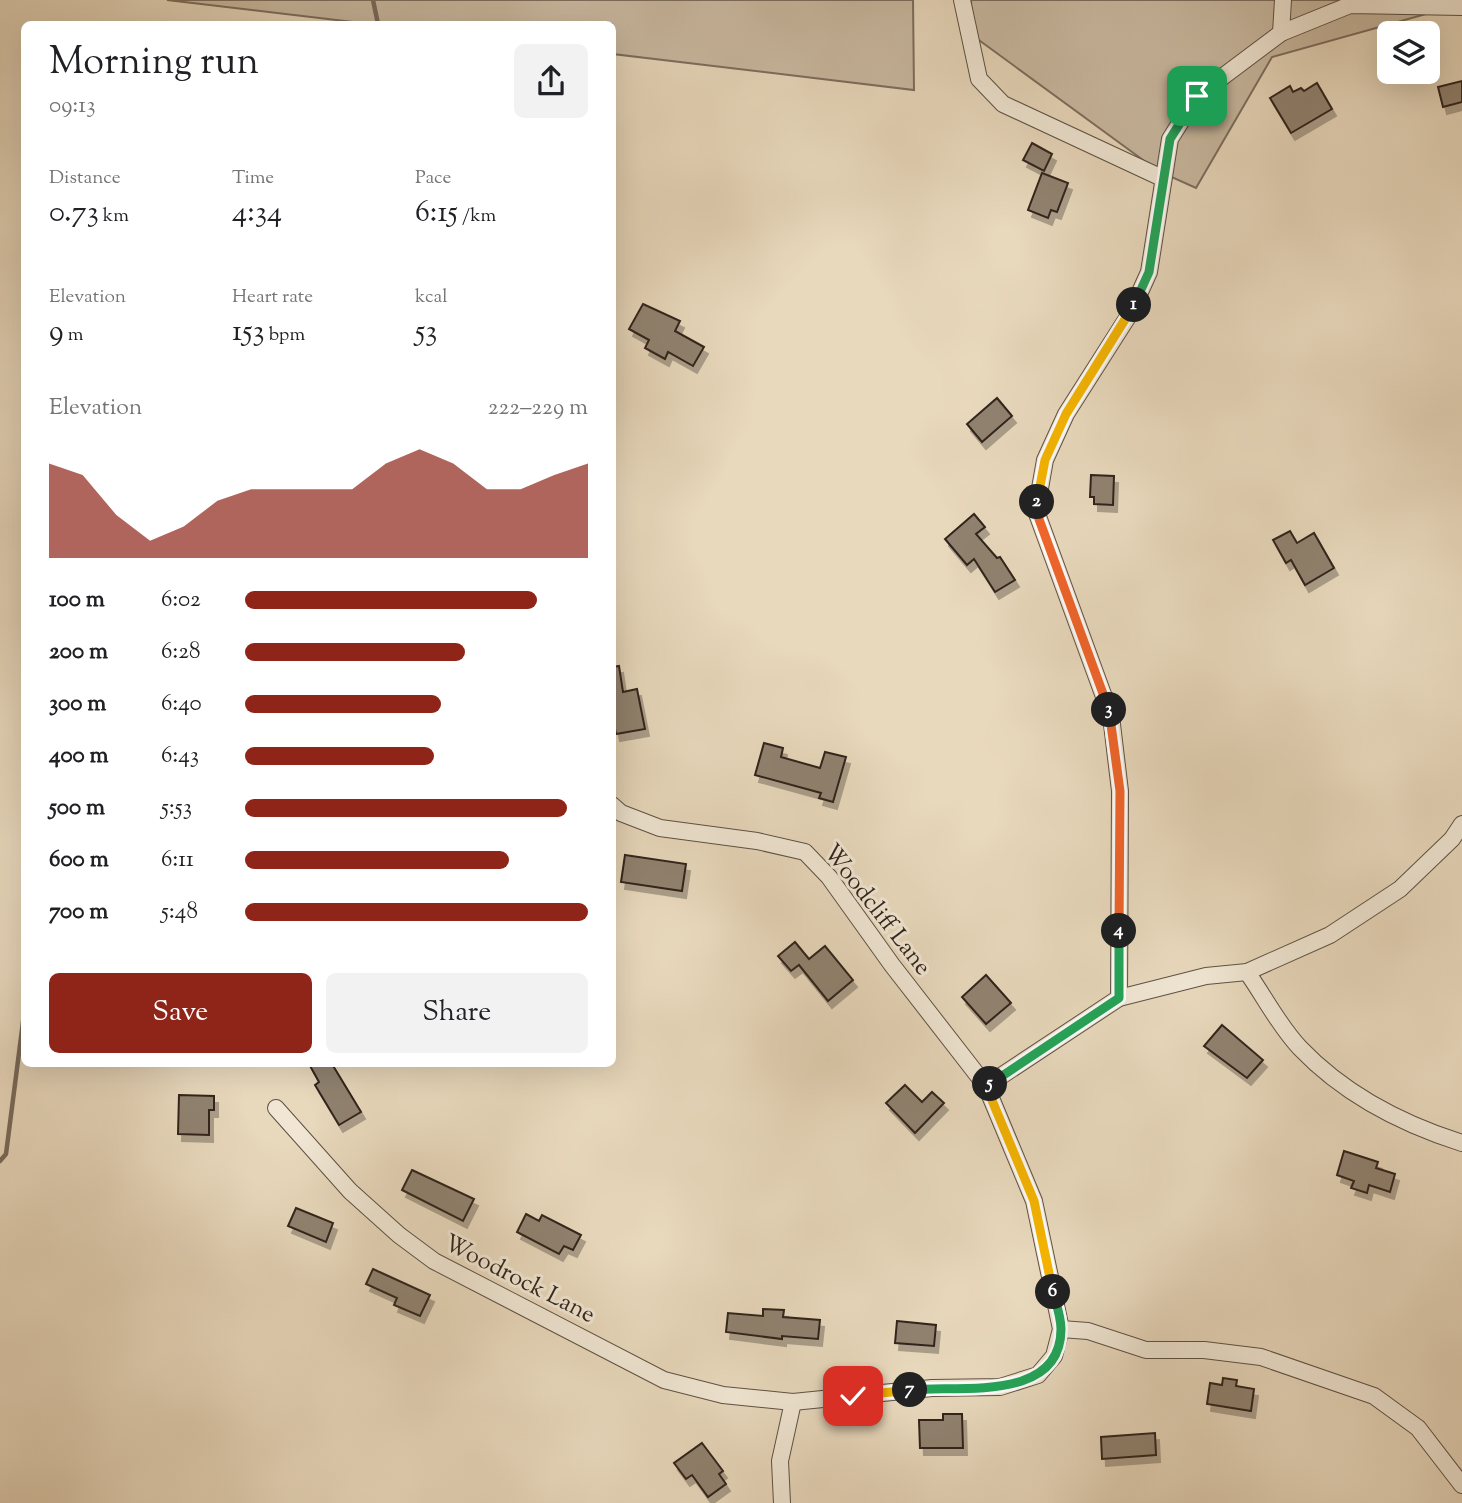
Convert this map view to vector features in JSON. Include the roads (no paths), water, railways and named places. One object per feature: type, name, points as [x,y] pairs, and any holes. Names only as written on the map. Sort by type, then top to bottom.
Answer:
[{"type":"street","points":[[962,0],[979,79],[1003,104],[1162,178]]},
{"type":"street","points":[[1281,33],[1283,0]]},
{"type":"street","points":[[1119,998],[1120,791],[1111,716],[1036,511],[1045,460],[1066,414],[1131,312],[1149,272],[1170,139],[1197,96],[1281,33],[1350,5],[1462,6]]},
{"type":"street","name":"Woodcliff Lane","points":[[616,809],[660,828],[757,841],[806,852],[829,877],[892,965],[986,1086],[1034,1201],[1061,1329]]},
{"type":"street","points":[[986,1086],[1119,998],[1206,976],[1247,972],[1330,935],[1400,889],[1452,839],[1462,824]]},
{"type":"street","points":[[1247,972],[1299,1047],[1352,1093],[1432,1133],[1462,1143]]},
{"type":"street","name":"Woodrock Lane","points":[[276,1108],[350,1191],[399,1235],[434,1261],[664,1380],[723,1395],[793,1402],[932,1388],[1000,1387],[1038,1376],[1054,1356],[1061,1329]]},
{"type":"street","points":[[1061,1329],[1088,1331],[1146,1350],[1204,1350],[1261,1357],[1374,1396],[1418,1428],[1462,1485]]},
{"type":"street","points":[[782,1503],[780,1461],[793,1402]]},
{"type":"waterway","points":[[373,0],[377,21]]},
{"type":"waterway","points":[[0,1161],[6,1154],[21,1037]]}]
